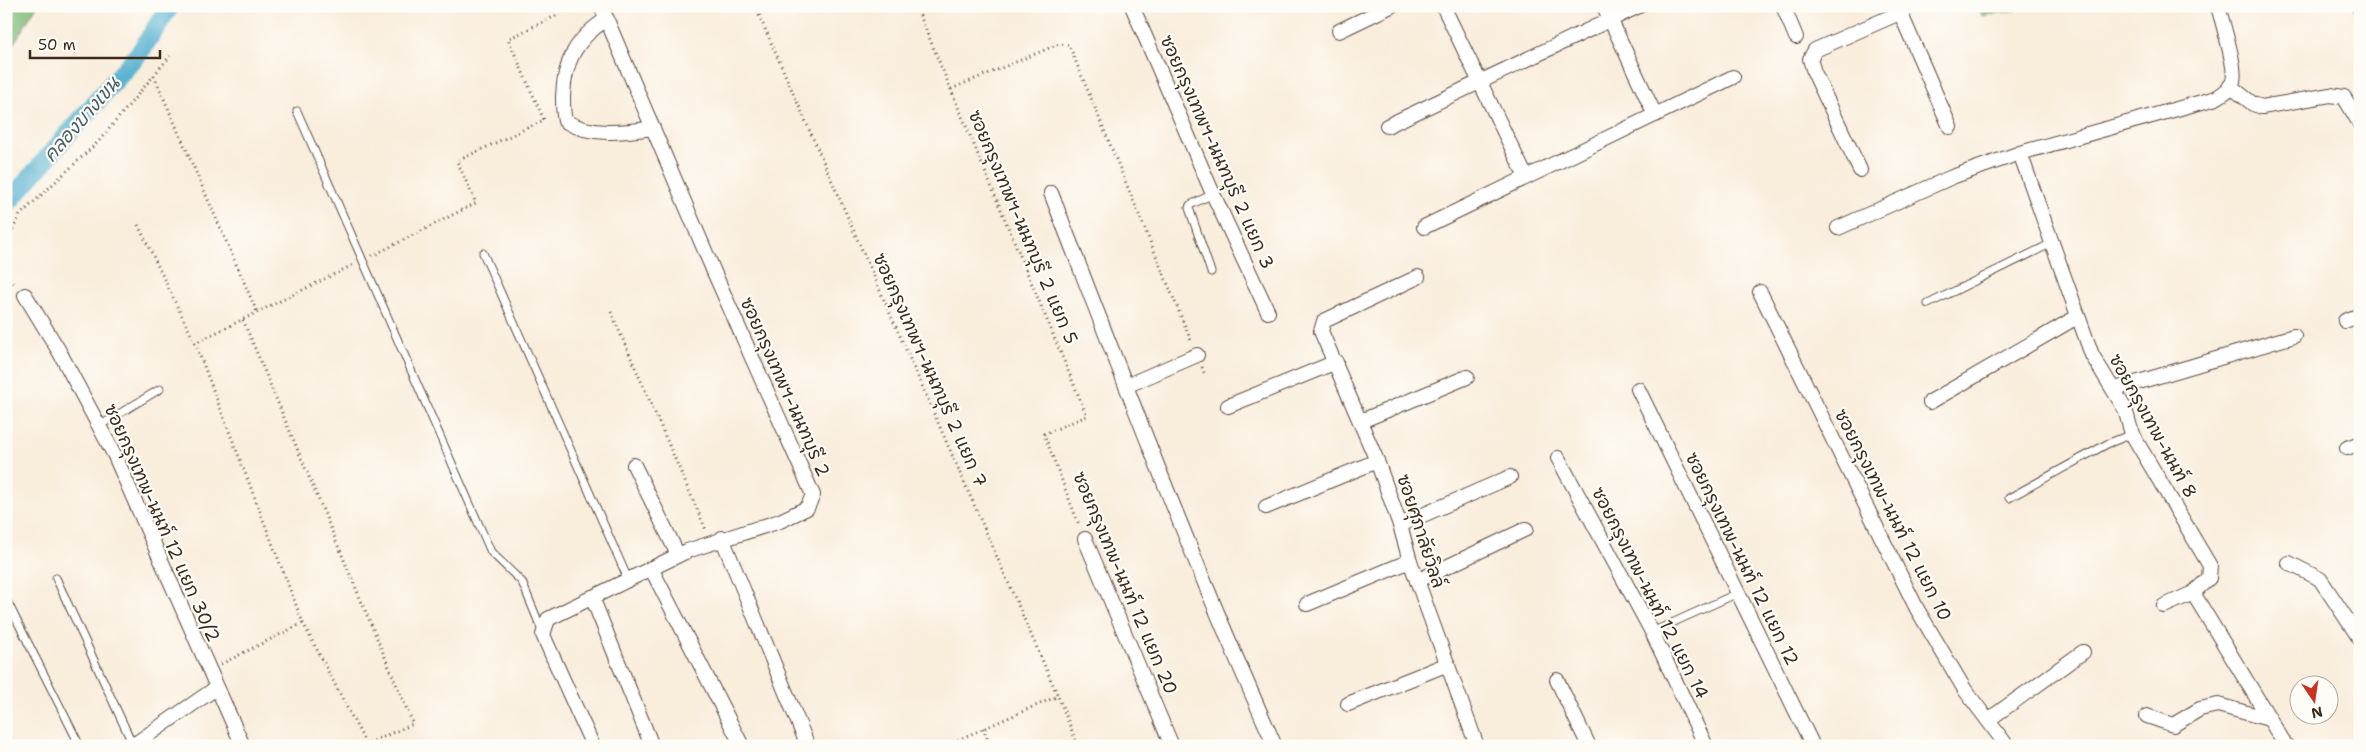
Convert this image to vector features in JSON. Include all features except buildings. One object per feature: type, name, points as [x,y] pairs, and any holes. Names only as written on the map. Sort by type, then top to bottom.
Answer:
[{"type":"street","name":"ซอยกรุงเทพฯ-นนทบุรี 2 แยก 3","points":[[1132,6],[1212,194],[1268,312]]},
{"type":"street","points":[[1338,31],[1391,6]]},
{"type":"street","points":[[1442,6],[1526,178]]},
{"type":"street","points":[[1604,6],[1654,115]]},
{"type":"street","points":[[1387,126],[1639,6]]},
{"type":"street","points":[[1783,6],[1796,36]]},
{"type":"street","points":[[1838,228],[1952,177],[2020,153],[2216,98],[2227,91],[2233,81],[2233,66],[2218,6]]},
{"type":"street","points":[[1860,170],[1814,72],[1810,59],[1815,50],[1822,46],[1904,9],[1950,127]]},
{"type":"street","points":[[604,13],[568,63],[564,80],[565,121],[574,126],[593,130],[623,132],[653,128]]},
{"type":"street","name":"ซอยกรุงเทพฯ-นนทบุรี 2","points":[[543,634],[548,619],[678,556],[716,540],[780,521],[807,508],[813,495],[604,13]]},
{"type":"street","points":[[1424,227],[1733,77]]},
{"type":"street","points":[[2230,86],[2252,104],[2262,108],[2330,95],[2344,97],[2360,124]]},
{"type":"street","name":"ซอยกรุงเทพ-นนท์ 8","points":[[2020,153],[2092,355],[2115,389],[2125,409],[2132,434],[2210,566],[2209,578],[2193,592],[2164,606]]},
{"type":"street","points":[[1051,193],[1174,510],[1240,670],[1275,746]]},
{"type":"street","name":"ซอยศุภาลัยวิลล์","points":[[1418,277],[1324,321],[1321,331],[1336,362],[1377,461],[1400,525],[1417,581],[1477,746]]},
{"type":"street","name":"ซอยกรุงเทพ-นนท์ 12 แยก 10","points":[[1760,292],[1917,609],[1966,690],[2007,746]]},
{"type":"street","name":"ซอยกรุงเทพ-นนท์ 12 แยก 30/2","points":[[25,295],[59,351],[115,456],[243,746]]},
{"type":"street","points":[[2344,321],[2360,315]]},
{"type":"street","points":[[1930,402],[2077,317]]},
{"type":"street","points":[[2115,389],[2294,336]]},
{"type":"street","points":[[1126,386],[1197,355]]},
{"type":"street","points":[[1228,406],[1336,362]]},
{"type":"street","points":[[1361,421],[1467,377]]},
{"type":"street","name":"ซอยกรุงเทพ-นนท์ 12 แยก 12","points":[[1638,389],[1813,746]]},
{"type":"street","name":"ซอยกรุงเทพ-นนท์ 12 แยก 14","points":[[1558,458],[1652,632],[1706,746]]},
{"type":"street","points":[[1266,507],[1377,461]]},
{"type":"street","points":[[634,465],[678,556]]},
{"type":"street","points":[[1400,525],[1510,477]]},
{"type":"street","points":[[1417,581],[1526,529]]},
{"type":"street","name":"ซอยกรุงเทพ-นนท์ 12 แยก 20","points":[[1085,539],[1172,746]]},
{"type":"street","points":[[716,540],[808,746]]},
{"type":"street","points":[[1307,604],[1410,561]]},
{"type":"street","points":[[2289,563],[2320,579],[2360,639]]},
{"type":"street","points":[[650,568],[742,746]]},
{"type":"street","points":[[2193,592],[2286,746]]},
{"type":"street","points":[[592,597],[652,746]]},
{"type":"street","points":[[543,634],[593,746]]},
{"type":"street","points":[[1988,720],[2083,652]]},
{"type":"street","points":[[1348,704],[1448,664]]},
{"type":"street","points":[[1557,680],[1589,746]]},
{"type":"street","points":[[132,745],[216,688]]},
{"type":"street","points":[[2147,716],[2173,725],[2200,709],[2218,705],[2236,708],[2255,716],[2269,719]]},
{"type":"lane","points":[[2355,6],[2360,18]]},
{"type":"lane","points":[[298,111],[492,552],[522,582],[543,634]]},
{"type":"lane","points":[[1211,272],[1189,208],[1190,205],[1212,194]]},
{"type":"lane","points":[[1928,304],[2052,243]]},
{"type":"lane","points":[[483,253],[628,579]]},
{"type":"lane","points":[[99,426],[160,389]]},
{"type":"lane","points":[[2009,498],[2107,444],[2132,434]]},
{"type":"lane","points":[[56,578],[132,745]]},
{"type":"lane","points":[[1652,632],[1738,593]]},
{"type":"lane","points":[[6,599],[80,746]]},
{"type":"path","points":[[195,343],[476,203],[457,161],[544,120],[508,39],[576,6]]},
{"type":"path","name":"ซอยกรุงเทพฯ-นนทบุรี 2 แยก 7","points":[[755,6],[1058,696],[1078,746]]},
{"type":"path","name":"ซอยกรุงเทพฯ-นนทบุรี 2 แยก 5","points":[[916,6],[1087,416],[1044,434]]},
{"type":"path","points":[[951,89],[1059,44],[1069,46],[1205,376]]},
{"type":"path","points":[[6,243],[20,216],[99,141],[170,56]]},
{"type":"path","points":[[154,76],[258,312]]},
{"type":"path","points":[[138,224],[195,343],[303,623],[366,744],[413,724],[243,320]]},
{"type":"path","points":[[611,312],[716,540]]},
{"type":"path","name":"ซอยกรุงเทพ-นนท์ 12 แยก 20","points":[[1044,434],[1085,539]]},
{"type":"path","points":[[208,670],[303,623]]},
{"type":"path","points":[[944,746],[1058,696]]},
{"type":"path","points":[[983,728],[990,746]]},
{"type":"green space","points":[[6,6],[37,6],[6,56]]},
{"type":"green space","points":[[1979,6],[2015,6],[2016,10],[1982,16]]},
{"type":"waterway","name":"คลองบางเขน","points":[[6,205],[140,52],[170,6]]}]
